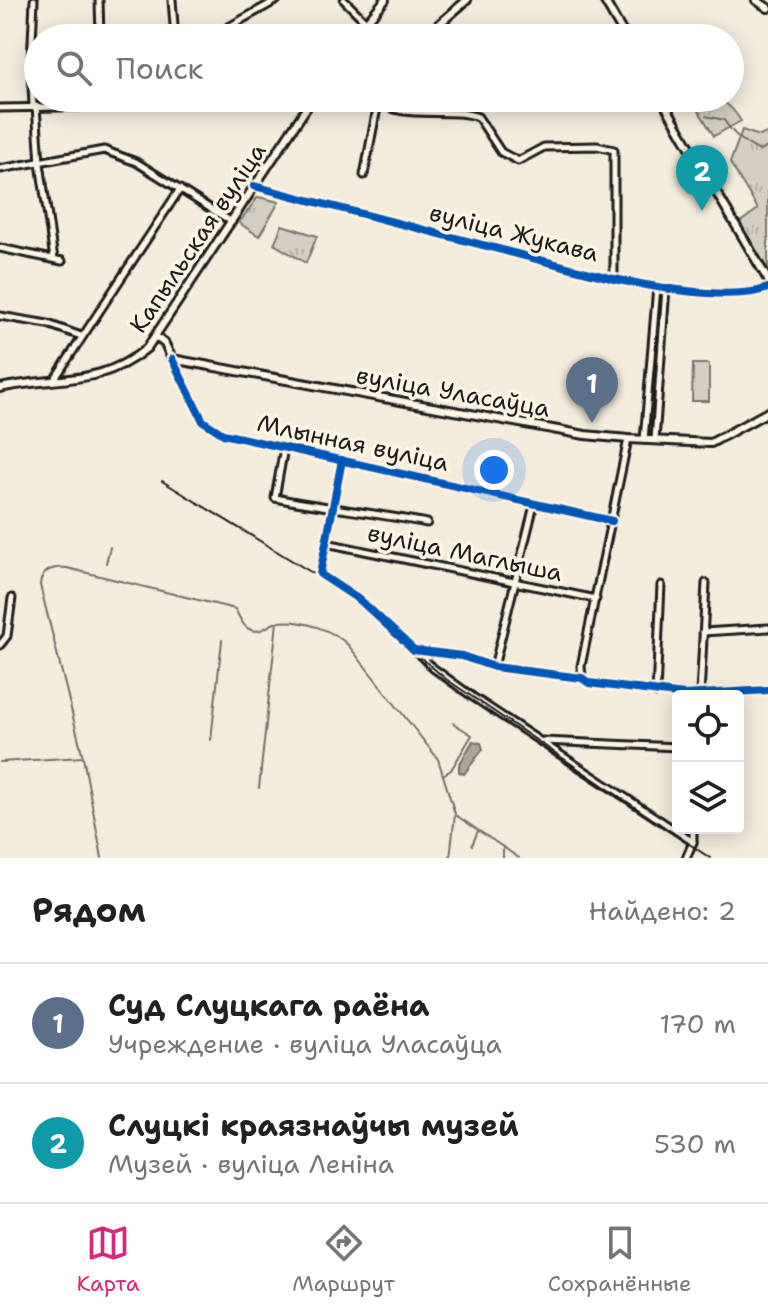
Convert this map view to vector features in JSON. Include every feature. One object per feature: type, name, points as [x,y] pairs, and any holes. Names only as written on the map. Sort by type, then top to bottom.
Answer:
[{"type":"main road","points":[[363,24],[385,0]]},
{"type":"main road","points":[[439,24],[467,0]]},
{"type":"main road","points":[[604,0],[618,24]]},
{"type":"main road","points":[[756,0],[768,8]]},
{"type":"main road","name":"Капыльская вуліца","points":[[0,388],[93,377],[133,360],[156,337],[304,112]]},
{"type":"main road","points":[[669,112],[768,280]]},
{"type":"main road","name":"Млынная вуліца","points":[[156,337],[165,344],[172,359]]},
{"type":"main road","name":"вуліца Уласаўца","points":[[172,359],[585,435],[628,439],[711,443],[768,412]]},
{"type":"street","points":[[33,24],[34,0]]},
{"type":"street","points":[[99,0],[100,24]]},
{"type":"street","points":[[172,0],[174,24]]},
{"type":"street","points":[[234,24],[277,0]]},
{"type":"street","points":[[344,0],[365,21]]},
{"type":"street","points":[[0,108],[24,107]]},
{"type":"street","points":[[35,112],[54,259]]},
{"type":"street","points":[[364,175],[376,112]]},
{"type":"street","points":[[421,112],[478,117],[501,152],[518,161],[544,147],[602,147],[614,150],[614,279]]},
{"type":"street","points":[[0,169],[104,150],[136,162],[232,222]]},
{"type":"street","name":"вуліца Жукава","points":[[254,186],[614,279],[657,287],[740,293],[768,288]]},
{"type":"street","points":[[54,380],[180,189]]},
{"type":"street","points":[[0,248],[62,261]]},
{"type":"street","points":[[644,440],[657,287]]},
{"type":"street","points":[[655,440],[666,288]]},
{"type":"street","points":[[0,316],[48,324],[81,336]]},
{"type":"street","name":"Млынная вуліца","points":[[172,359],[197,410],[212,429],[232,437],[612,521]]},
{"type":"street","points":[[582,678],[581,666],[628,439]]},
{"type":"street","points":[[284,448],[275,498],[333,510],[427,523]]},
{"type":"street","points":[[342,460],[320,574],[361,601],[433,668],[693,842]]},
{"type":"street","points":[[494,667],[534,505]]},
{"type":"street","name":"вуліца Маглыша","points":[[326,543],[596,599]]},
{"type":"street","points":[[700,690],[706,583]]},
{"type":"street","points":[[656,693],[661,585]]},
{"type":"street","points":[[0,645],[7,636],[12,598]]},
{"type":"street","points":[[703,632],[768,628]]},
{"type":"street","points":[[414,650],[462,656],[494,667],[672,694]]},
{"type":"street","points":[[744,692],[768,690]]},
{"type":"street","points":[[540,741],[672,747]]},
{"type":"street","points":[[686,858],[693,834]]},
{"type":"green space","points":[[699,112],[735,112],[741,121],[714,136]]},
{"type":"green space","points":[[742,130],[760,136],[768,132],[768,270],[739,223],[758,209],[730,163]]},
{"type":"green space","points":[[258,197],[279,202],[259,236],[239,223]]},
{"type":"green space","points":[[282,225],[317,236],[306,263],[274,244]]},
{"type":"green space","points":[[693,364],[709,364],[709,401],[692,401]]},
{"type":"shaded area","points":[[473,741],[481,743],[483,749],[464,774],[459,772],[459,765]]},
{"type":"waterway","points":[[706,116],[724,120],[735,135],[760,151],[768,147]]},
{"type":"waterway","points":[[106,563],[110,547]]},
{"type":"waterway","points":[[0,762],[83,757],[40,585],[49,570],[67,568],[235,609],[244,625],[254,631],[278,622],[297,622],[343,640],[438,759],[455,814],[450,858]]},
{"type":"waterway","points":[[259,788],[277,622]]},
{"type":"waterway","points":[[211,740],[222,640]]},
{"type":"waterway","points":[[443,775],[451,770],[472,735],[453,723]]},
{"type":"waterway","points":[[83,757],[102,858]]},
{"type":"waterway","points":[[457,816],[519,858]]},
{"type":"waterway","points":[[472,845],[478,831]]},
{"type":"waterway","points":[[503,847],[503,858]]},
{"type":"railway","points":[[162,481],[345,593],[446,679],[710,858]]},
{"type":"cycle path","points":[[254,186],[614,279],[714,293],[734,294],[768,288]]},
{"type":"cycle path","points":[[172,359],[203,421],[223,434],[612,521]]},
{"type":"cycle path","points":[[342,460],[320,574],[361,601],[414,650],[462,656],[494,667],[582,678],[589,683],[684,695],[768,690]]},
{"type":"place","name":"Слуцкі краязнаўчы музей","points":[[702,211]]},
{"type":"place","name":"Суд Слуцкага раёна","points":[[592,423]]}]
